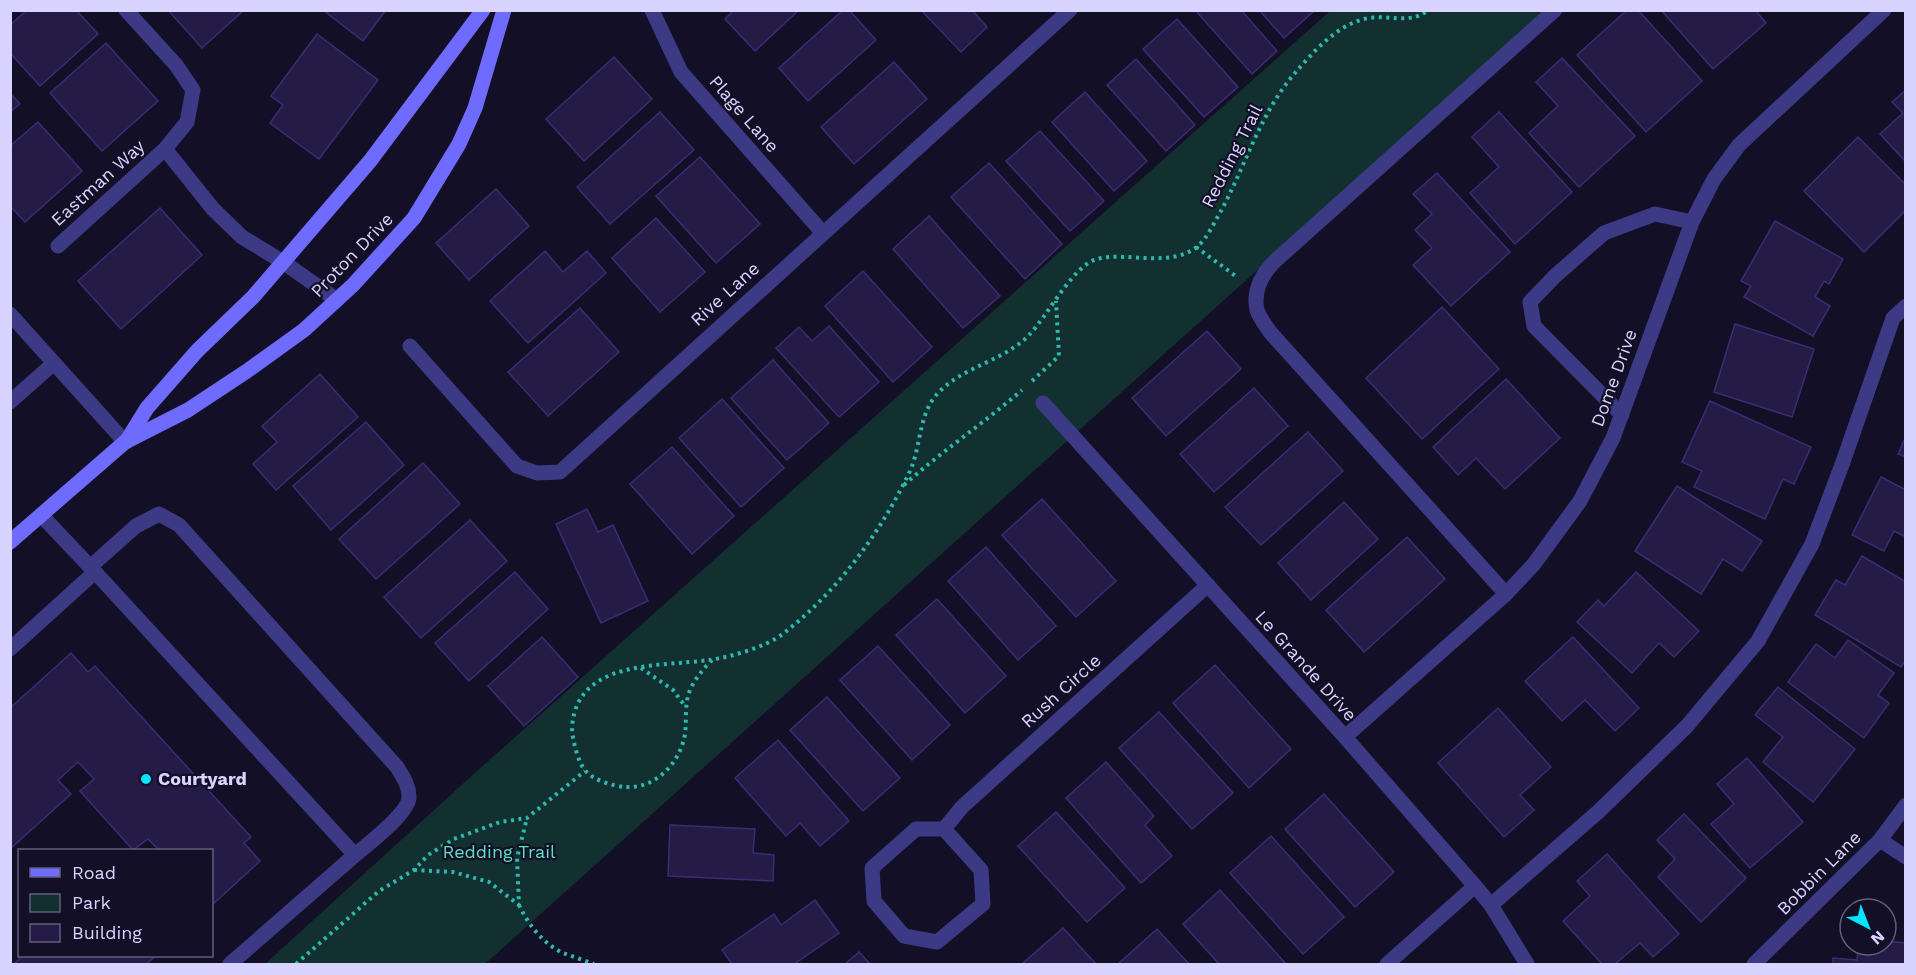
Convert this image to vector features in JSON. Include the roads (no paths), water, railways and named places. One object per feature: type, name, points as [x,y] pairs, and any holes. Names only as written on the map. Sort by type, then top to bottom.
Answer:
[{"type":"street","name":"Eastman Way","points":[[58,246],[165,148],[187,123],[193,90],[176,65],[126,10]]},
{"type":"street","name":"Proton Drive","points":[[125,442],[154,400],[197,351],[253,297],[370,161],[483,10]]},
{"type":"street","name":"Proton Drive","points":[[10,542],[125,442],[188,410],[304,330],[337,300],[414,218],[459,144],[481,89],[504,10]]},
{"type":"street","name":"Plage Lane","points":[[652,10],[681,72],[822,232]]},
{"type":"street","name":"Rive Lane","points":[[410,346],[517,466],[537,473],[560,472],[822,232],[1070,10]]},
{"type":"street","points":[[1506,594],[1270,332],[1257,311],[1257,291],[1263,273],[1275,261],[1555,10]]},
{"type":"street","name":"Dome Drive","points":[[1345,737],[1506,594],[1534,564],[1580,501],[1613,438],[1692,222],[1714,179],[1739,145],[1772,112],[1884,10]]},
{"type":"street","points":[[165,148],[213,209],[234,230],[337,300]]},
{"type":"street","points":[[1622,415],[1534,326],[1530,302],[1555,276],[1605,233],[1655,214],[1692,222]]},
{"type":"street","points":[[1491,904],[1598,812],[1687,726],[1758,641],[1812,544],[1893,318],[1905,306]]},
{"type":"street","points":[[10,314],[125,442]]},
{"type":"street","points":[[10,402],[54,363]]},
{"type":"street","name":"Le Grande Drive","points":[[1043,403],[1345,737],[1491,904],[1527,964]]},
{"type":"street","points":[[10,649],[136,526],[159,514],[179,525],[397,767],[408,784],[409,800],[399,815],[230,964]]},
{"type":"street","points":[[41,515],[355,855]]},
{"type":"street","name":"Rush Circle","points":[[944,829],[962,807],[1208,585]]},
{"type":"street","name":"Bobbin Lane","points":[[1754,964],[1880,840],[1905,805]]},
{"type":"street","points":[[916,829],[944,829],[981,870],[983,904],[937,942],[904,936],[874,902],[872,868],[916,829]]},
{"type":"street","points":[[1880,840],[1905,857]]},
{"type":"street","points":[[1387,964],[1475,886]]},
{"type":"place","name":"Courtyard","points":[[146,779]]},
{"type":"park label","name":"Redding Trail","points":[[499,852]]}]
